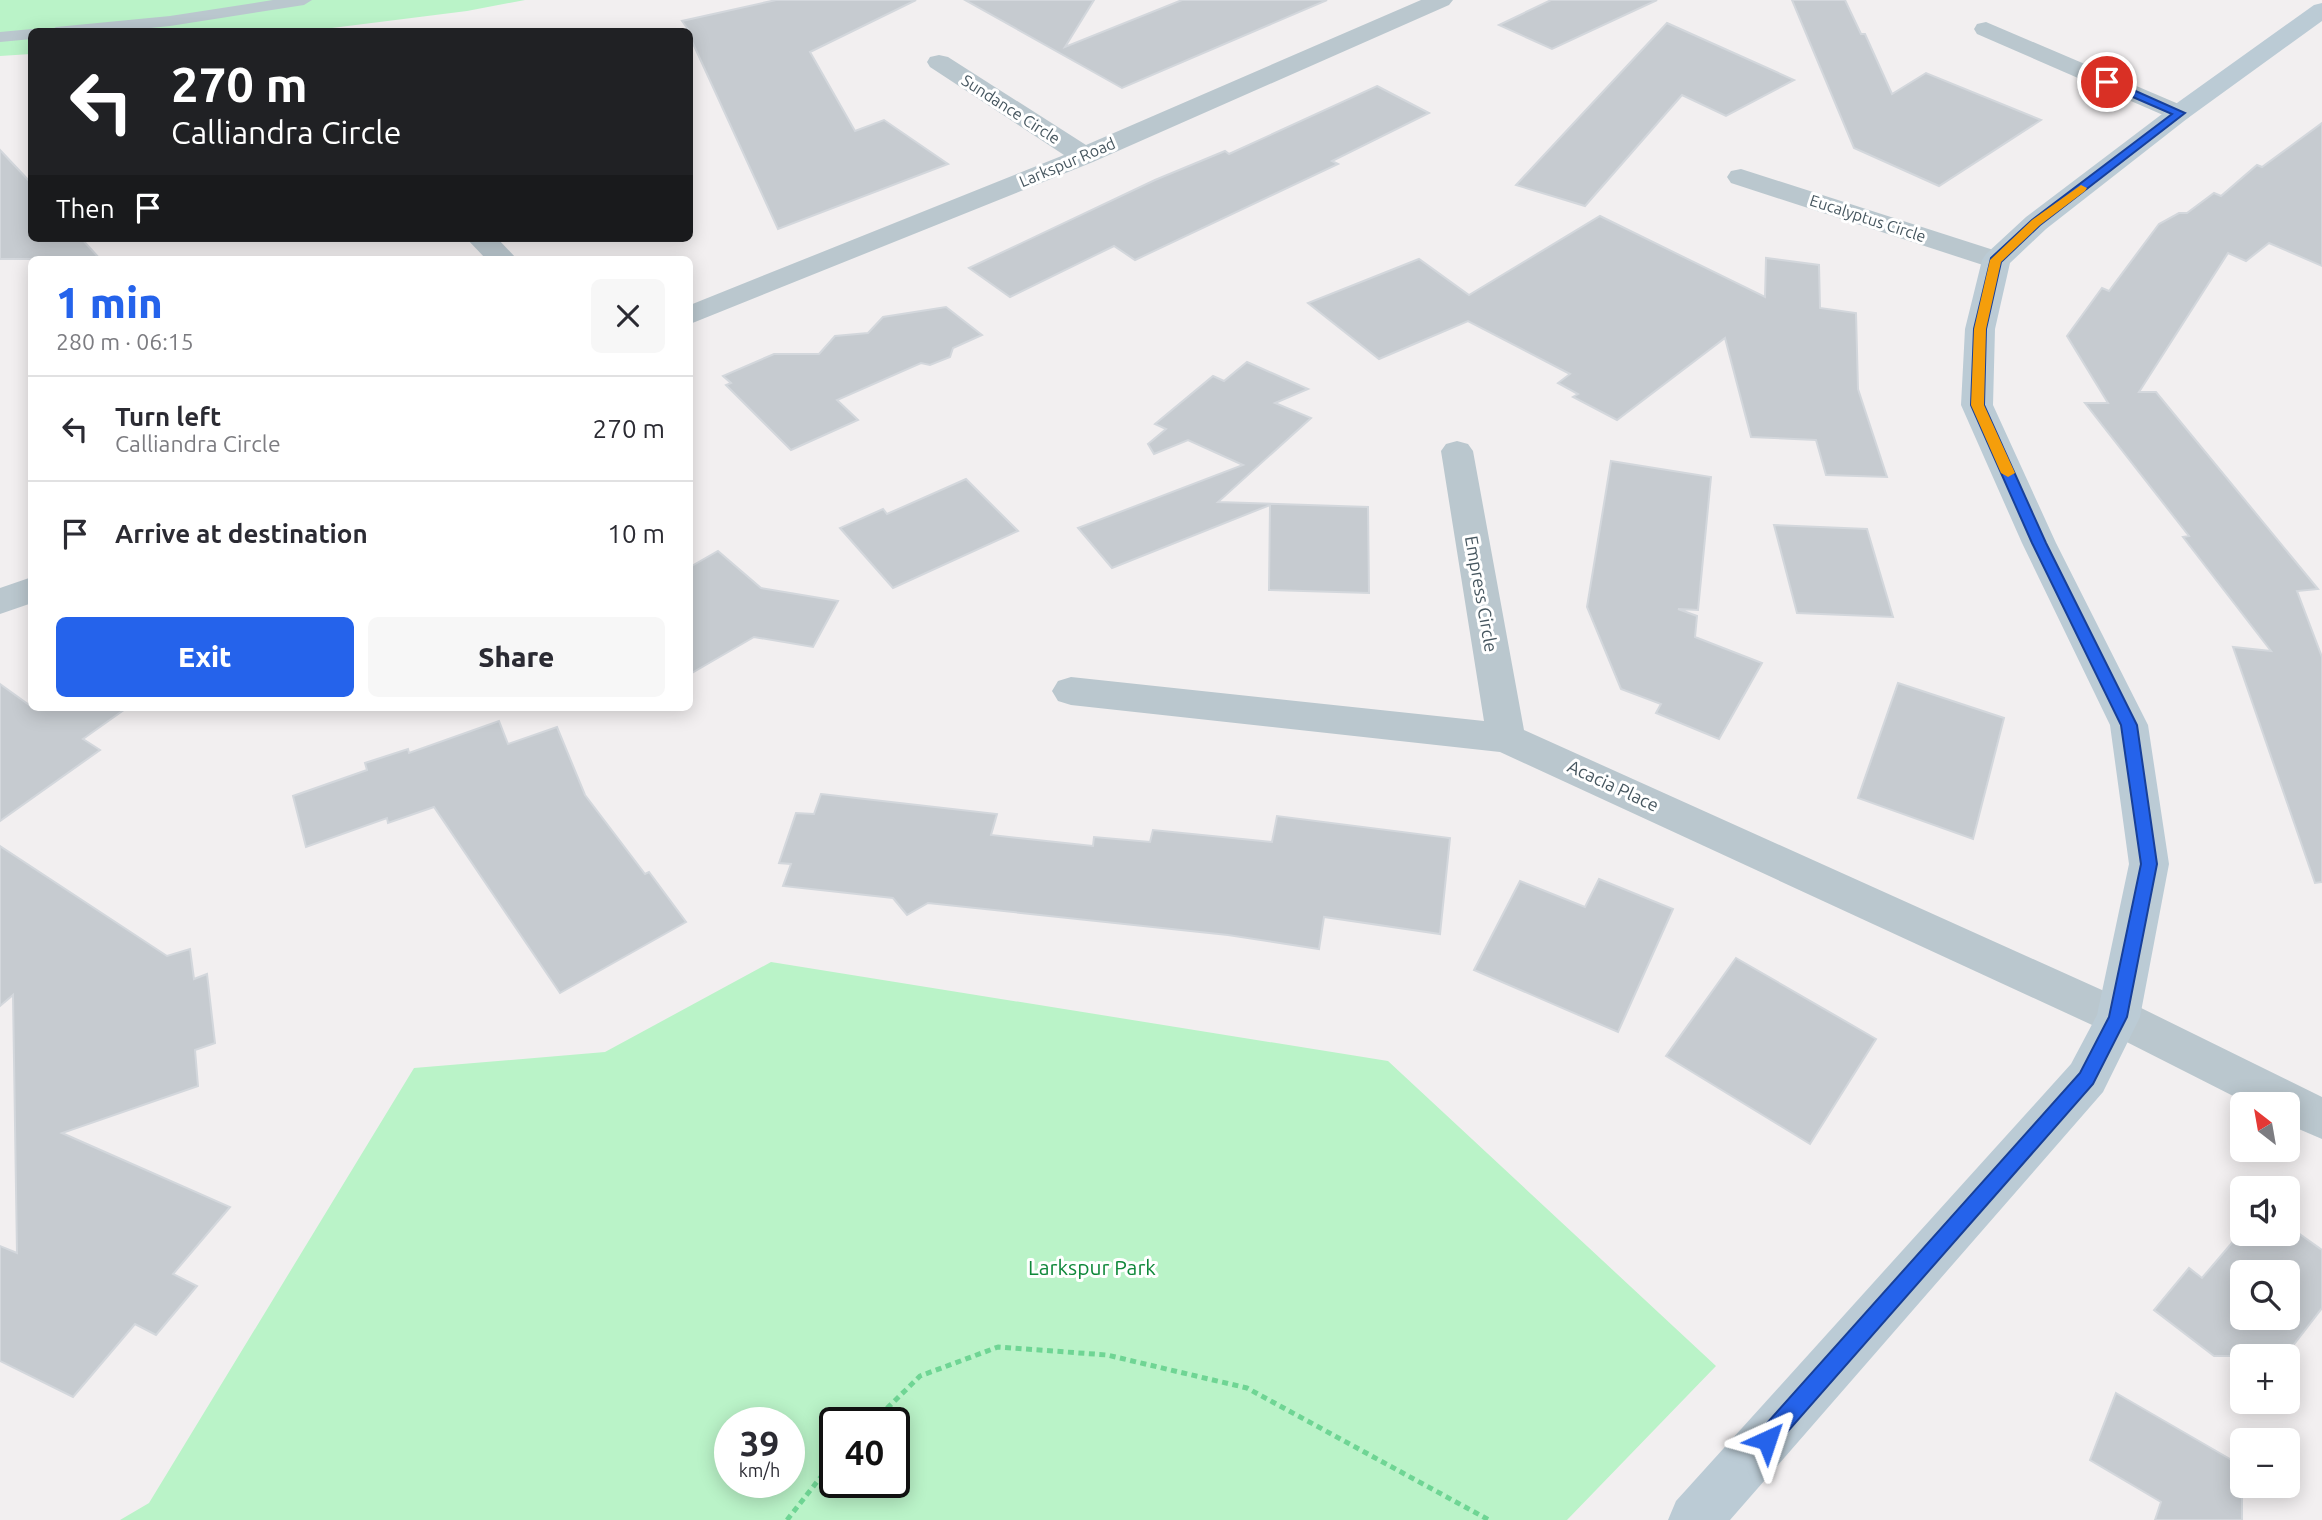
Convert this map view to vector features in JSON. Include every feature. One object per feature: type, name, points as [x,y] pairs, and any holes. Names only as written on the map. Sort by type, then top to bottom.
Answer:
[{"type":"street","name":"Larkspur Road","points":[[693,314],[1084,156],[1441,0]]},
{"type":"street","points":[[1695,1520],[2087,1079],[2118,1017],[2149,864],[2129,725],[2039,543],[1978,405],[1980,329],[1996,260],[2036,223],[2179,113],[2322,10]]},
{"type":"street","points":[[1986,29],[2179,113]]},
{"type":"street","name":"Sundance Circle","points":[[939,62],[1084,156]]},
{"type":"street","name":"Eucalyptus Circle","points":[[1741,177],[1996,260]]},
{"type":"street","points":[[484,242],[500,256]]},
{"type":"street","name":"Empress Circle","points":[[1457,451],[1506,738]]},
{"type":"street","points":[[0,602],[28,591]]},
{"type":"street","name":"Acacia Place","points":[[1071,691],[1506,738],[2118,1017],[2322,1119]]},
{"type":"lane","points":[[97,28],[170,21],[304,0]]},
{"type":"lane","points":[[0,37],[28,34]]},
{"type":"path","points":[[888,1407],[920,1376],[998,1347],[1107,1355],[1247,1388],[1489,1520]]},
{"type":"path","points":[[787,1520],[819,1479]]},
{"type":"green space","points":[[0,0],[525,0],[467,11],[332,28],[28,28],[28,54],[0,56]]},
{"type":"green space","name":"Larkspur Park","points":[[771,962],[1388,1061],[1716,1366],[1567,1520],[120,1520],[149,1503],[414,1068],[605,1052]]},
{"type":"building","points":[[776,0],[916,0],[810,52],[855,131],[884,120],[948,164],[778,229],[693,44],[693,28],[687,28],[682,21]]},
{"type":"building","points":[[965,0],[1094,0],[1065,47],[1182,0],[1327,0],[1122,88]]},
{"type":"building","points":[[1551,0],[1657,0],[1552,49],[1499,25]]},
{"type":"building","points":[[1792,0],[1845,0],[1861,34],[1865,34],[1892,94],[1926,73],[2041,120],[1939,186],[1854,148]]},
{"type":"building","points":[[1667,23],[1794,80],[1726,116],[1682,95],[1585,206],[1516,185]]},
{"type":"building","points":[[1377,86],[1429,113],[1332,161],[1338,164],[1135,260],[1114,246],[1010,297],[969,268],[1155,180],[1225,151],[1229,154]]},
{"type":"building","points":[[2322,123],[2322,266],[2269,243],[2246,261],[2228,253],[2139,392],[2156,392],[2318,589],[2297,591],[2322,657],[2322,882],[2315,883],[2233,647],[2271,651],[2183,537],[2189,536],[2085,403],[2108,403],[2067,336],[2102,288],[2109,291],[2159,224],[2179,213],[2187,213],[2214,193],[2221,196],[2257,165],[2262,167]]},
{"type":"building","points":[[0,150],[28,180],[28,242],[85,242],[97,256],[28,256],[28,259],[0,259]]},
{"type":"building","points":[[1600,216],[1765,297],[1766,258],[1819,265],[1820,308],[1856,313],[1858,389],[1887,477],[1826,475],[1816,440],[1751,437],[1725,338],[1617,420],[1573,397],[1578,394],[1558,383],[1570,374],[1468,321],[1379,359],[1308,303],[1419,259],[1469,295]]},
{"type":"building","points":[[946,307],[982,335],[953,348],[950,357],[930,365],[921,363],[837,400],[858,420],[791,450],[726,385],[731,383],[723,376],[774,354],[819,354],[835,336],[868,333],[883,317]]},
{"type":"building","points":[[1247,362],[1308,389],[1275,403],[1311,418],[1218,502],[1368,507],[1369,593],[1269,590],[1270,505],[1112,568],[1078,528],[1243,465],[1188,440],[1154,454],[1148,444],[1166,429],[1155,424],[1213,376],[1224,381]]},
{"type":"building","points":[[1611,461],[1711,477],[1698,610],[1678,609],[1697,616],[1695,637],[1762,663],[1719,739],[1656,713],[1661,704],[1621,689],[1587,607]]},
{"type":"building","points":[[966,479],[1018,531],[893,588],[840,528],[883,509],[887,514]]},
{"type":"building","points":[[1774,525],[1867,529],[1893,617],[1797,613]]},
{"type":"building","points":[[718,551],[761,588],[838,601],[813,647],[754,637],[693,672],[693,565]]},
{"type":"building","points":[[1898,683],[2004,718],[1973,839],[1858,798]]},
{"type":"building","points":[[0,684],[28,704],[28,711],[122,711],[83,739],[100,750],[0,821]]},
{"type":"building","points":[[499,721],[508,744],[557,727],[585,795],[645,874],[649,872],[686,922],[560,993],[434,807],[388,823],[387,818],[306,847],[293,796],[367,770],[365,763],[408,749],[409,753]]},
{"type":"building","points":[[821,794],[997,814],[991,835],[1093,846],[1094,837],[1150,842],[1153,830],[1272,842],[1277,816],[1450,838],[1440,934],[1324,917],[1319,949],[1228,935],[928,903],[907,915],[893,898],[783,886],[791,864],[779,863],[796,813],[814,814]]},
{"type":"building","points":[[0,846],[167,956],[190,949],[194,979],[207,974],[215,1043],[195,1050],[198,1086],[62,1133],[230,1207],[173,1274],[197,1286],[156,1335],[135,1324],[73,1397],[0,1361],[0,1246],[17,1253],[13,995],[0,1006]]},
{"type":"building","points":[[1599,879],[1673,909],[1618,1032],[1474,970],[1520,881],[1585,907]]},
{"type":"building","points":[[1736,958],[1876,1039],[1810,1144],[1666,1056]]},
{"type":"building","points":[[2300,1234],[2322,1250],[2322,1308],[2294,1344],[2230,1344],[2230,1356],[2214,1356],[2154,1310],[2189,1268],[2202,1278],[2230,1245],[2300,1246]]},
{"type":"building","points":[[2116,1393],[2230,1459],[2230,1498],[2242,1498],[2242,1520],[2155,1520],[2161,1502],[2090,1460]]},
{"type":"slow traffic","points":[[2008,473],[1978,405],[1980,329],[1996,260],[2036,223],[2081,188]]},
{"type":"route","points":[[1767,1440],[2087,1079],[2118,1017],[2149,864],[2129,725],[2039,543],[1978,405],[1980,329],[1996,260],[2036,223],[2179,113],[2107,82]]}]
